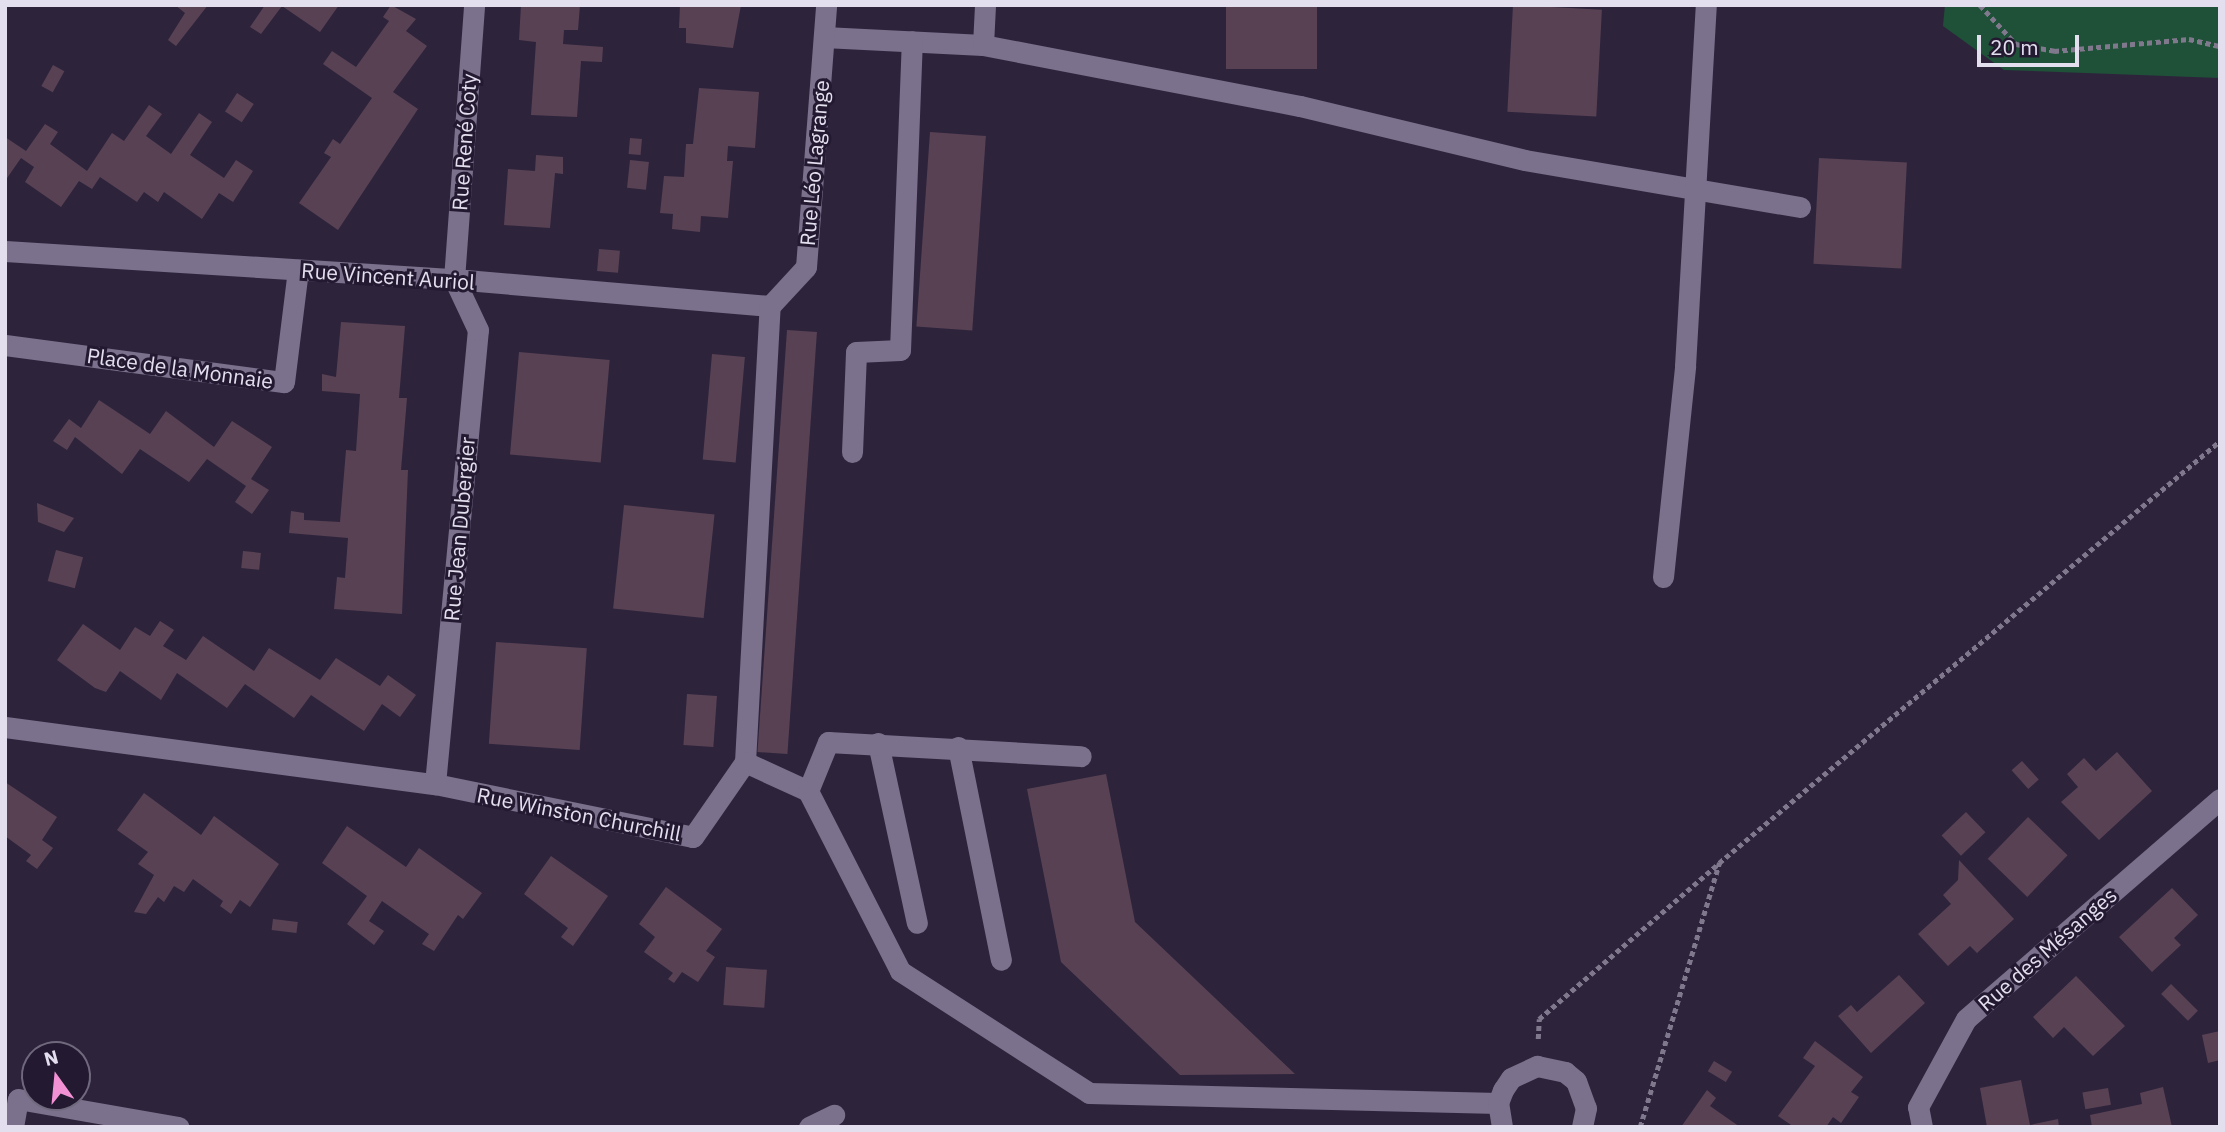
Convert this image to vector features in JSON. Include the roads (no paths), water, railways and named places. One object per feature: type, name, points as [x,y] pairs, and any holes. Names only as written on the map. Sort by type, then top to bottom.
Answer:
[{"type":"street","name":"Rue René Coty","points":[[454,279],[474,5]]},
{"type":"street","name":"Rue Léo Lagrange","points":[[770,306],[806,267],[826,5]]},
{"type":"street","points":[[983,45],[985,5]]},
{"type":"street","points":[[1663,577],[1685,366],[1706,5]]},
{"type":"street","points":[[824,37],[983,45],[1300,106],[1525,160],[1800,206]]},
{"type":"street","points":[[852,452],[856,352],[900,350],[912,41]]},
{"type":"street","name":"Rue Vincent Auriol","points":[[5,251],[454,279],[770,306]]},
{"type":"street","name":"Place de la Monnaie","points":[[5,345],[284,382],[298,270]]},
{"type":"street","name":"Rue Jean Dubergier","points":[[435,784],[478,330],[454,279]]},
{"type":"street","points":[[770,306],[745,762],[808,791],[900,971],[1089,1093],[1498,1103]]},
{"type":"street","name":"Rue Winston Churchill","points":[[5,727],[435,784],[693,837],[745,762]]},
{"type":"street","points":[[808,791],[828,742],[958,747],[1081,756]]},
{"type":"street","points":[[878,743],[917,923]]},
{"type":"street","points":[[958,747],[1001,960]]},
{"type":"street","name":"Rue des Mésanges","points":[[1922,1127],[1918,1107],[1966,1019],[2220,799]]},
{"type":"street","points":[[1502,1127],[1498,1103],[1511,1078],[1537,1066],[1565,1072],[1576,1082],[1586,1108],[1582,1127]]},
{"type":"street","points":[[13,1127],[18,1099],[179,1127]]},
{"type":"street","points":[[809,1127],[834,1115]]}]
